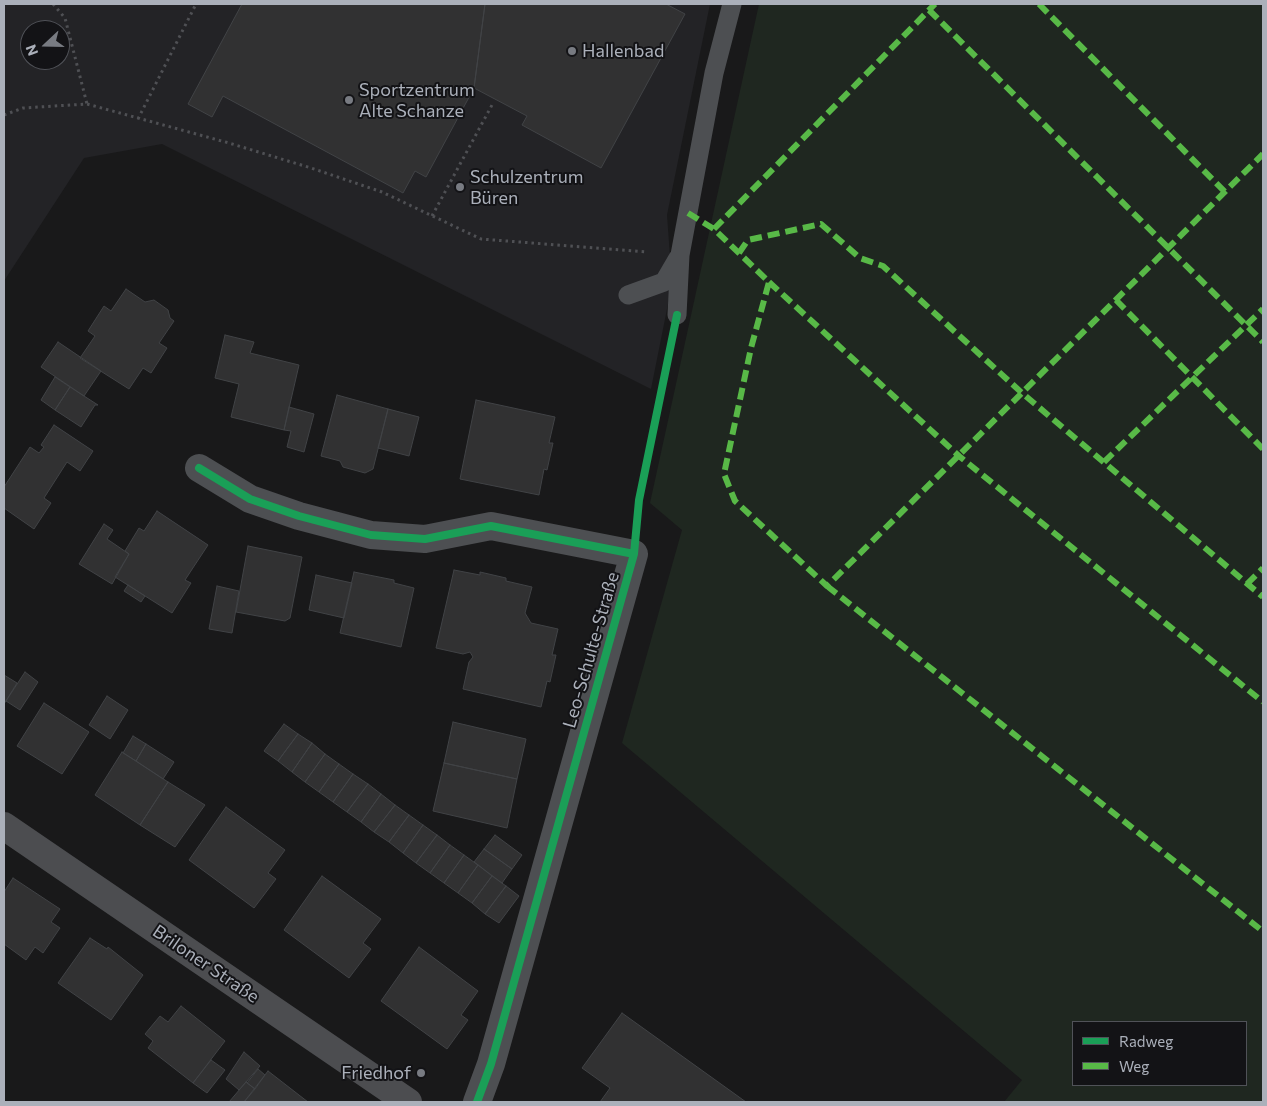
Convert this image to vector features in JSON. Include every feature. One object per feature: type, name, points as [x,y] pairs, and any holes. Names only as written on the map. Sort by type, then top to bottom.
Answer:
[{"type":"main road","name":"Briloner Straße","points":[[4,826],[408,1102]]},
{"type":"street","name":"Leo-Schulte-Straße","points":[[199,468],[250,499],[299,516],[371,535],[425,539],[491,526],[634,554],[493,1055],[478,1102]]},
{"type":"lane","points":[[677,316],[680,255],[714,73],[732,4]]},
{"type":"lane","points":[[628,295],[664,282],[680,255]]},
{"type":"path","points":[[53,4],[65,18],[87,104]]},
{"type":"path","points":[[138,119],[196,4]]},
{"type":"path","points":[[4,115],[23,108],[87,104],[311,168],[382,192],[482,239],[680,255]]},
{"type":"path","points":[[432,216],[492,106]]},
{"type":"shaded area","name":"Schulzentrum Büren","points":[[4,4],[710,4],[667,215],[672,284],[651,389],[162,144],[84,158],[4,281]]},
{"type":"shaded area","points":[[759,4],[1263,4],[1263,1102],[1004,1102],[1022,1080],[622,743],[682,530],[650,503]]},
{"type":"building","name":"Sportzentrum Alte Schanze","points":[[242,4],[485,4],[474,88],[426,177],[415,171],[403,193],[223,96],[212,117],[188,104]]},
{"type":"building","name":"Hallenbad","points":[[485,4],[666,4],[685,14],[601,168],[522,125],[527,116],[474,88]]},
{"type":"building","points":[[126,289],[145,302],[154,300],[168,310],[170,318],[174,321],[159,343],[167,348],[151,373],[143,368],[129,389],[80,358],[95,336],[88,331],[104,306],[111,311]]},
{"type":"building","points":[[225,335],[254,342],[250,353],[299,365],[284,430],[231,417],[239,384],[215,378]]},
{"type":"building","points":[[58,342],[101,371],[84,396],[41,367]]},
{"type":"building","points":[[55,377],[70,387],[55,410],[41,400]]},
{"type":"building","points":[[70,387],[98,405],[95,405],[81,427],[55,410]]},
{"type":"building","points":[[337,395],[388,409],[373,469],[365,473],[343,467],[340,461],[321,456]]},
{"type":"building","points":[[476,400],[555,417],[549,443],[553,443],[547,470],[544,469],[539,495],[460,479]]},
{"type":"building","points":[[289,407],[314,414],[304,452],[287,447],[291,431],[284,430]]},
{"type":"building","points":[[388,409],[419,417],[409,456],[378,448]]},
{"type":"building","points":[[54,425],[93,451],[80,471],[67,462],[44,498],[51,503],[34,529],[4,508],[4,487],[30,447],[39,453],[44,447],[41,445]]},
{"type":"building","points":[[157,511],[208,545],[185,580],[191,583],[172,613],[115,577],[129,554],[125,551],[139,528],[144,531]]},
{"type":"building","points":[[104,524],[113,530],[107,539],[129,554],[112,584],[79,564]]},
{"type":"building","points":[[248,546],[302,557],[290,618],[285,621],[236,612]]},
{"type":"building","points":[[454,570],[480,575],[480,572],[532,587],[525,613],[531,623],[558,629],[552,655],[556,655],[550,682],[547,681],[541,707],[463,689],[469,662],[473,657],[470,652],[463,654],[436,648]]},
{"type":"building","points":[[354,572],[394,580],[394,583],[414,588],[401,647],[340,633]]},
{"type":"building","points":[[316,575],[352,583],[344,618],[309,610]]},
{"type":"building","points":[[128,585],[145,596],[141,602],[124,591]]},
{"type":"building","points":[[217,586],[239,591],[232,633],[209,629]]},
{"type":"building","points":[[25,672],[38,682],[20,710],[6,701]]},
{"type":"building","points":[[4,675],[17,683],[4,704]]},
{"type":"building","points":[[107,696],[128,710],[110,739],[89,725]]},
{"type":"building","points":[[44,703],[89,732],[62,774],[17,746]]},
{"type":"building","points":[[453,722],[526,739],[517,779],[444,763]]},
{"type":"building","points":[[284,724],[298,734],[278,761],[264,751]]},
{"type":"building","points":[[298,734],[312,743],[292,772],[278,761]]},
{"type":"building","points":[[133,736],[146,744],[136,761],[123,753]]},
{"type":"building","points":[[312,743],[325,754],[305,782],[292,772]]},
{"type":"building","points":[[146,744],[174,762],[163,779],[136,761]]},
{"type":"building","points":[[122,752],[168,782],[140,825],[95,795]]},
{"type":"building","points":[[325,754],[339,764],[319,792],[305,782]]},
{"type":"building","points":[[444,763],[517,779],[507,828],[433,811]]},
{"type":"building","points":[[339,764],[353,774],[333,802],[319,792]]},
{"type":"building","points":[[353,774],[368,784],[347,812],[333,802]]},
{"type":"building","points":[[168,782],[205,805],[175,847],[140,825]]},
{"type":"building","points":[[368,784],[381,794],[361,822],[347,812]]},
{"type":"building","points":[[381,794],[395,805],[374,832],[361,822]]},
{"type":"building","points":[[395,805],[409,815],[389,842],[374,832]]},
{"type":"building","points":[[226,807],[285,850],[268,873],[276,879],[254,908],[189,860]]},
{"type":"building","points":[[409,815],[423,825],[403,853],[389,842]]},
{"type":"building","points":[[423,825],[437,835],[416,863],[403,853]]},
{"type":"building","points":[[437,835],[450,845],[430,873],[416,863]]},
{"type":"building","points":[[495,835],[522,855],[512,869],[484,849]]},
{"type":"building","points":[[450,845],[464,855],[444,883],[430,873]]},
{"type":"building","points":[[484,849],[512,869],[502,883],[474,862]]},
{"type":"building","points":[[464,855],[478,865],[458,893],[444,883]]},
{"type":"building","points":[[478,865],[492,876],[472,903],[458,893]]},
{"type":"building","points":[[322,876],[381,919],[363,943],[371,949],[349,978],[284,930]]},
{"type":"building","points":[[492,876],[506,886],[485,914],[472,903]]},
{"type":"building","points":[[13,878],[60,909],[51,922],[60,928],[43,953],[35,947],[26,960],[4,944],[4,892]]},
{"type":"building","points":[[506,886],[519,896],[499,923],[485,914]]},
{"type":"building","points":[[90,938],[107,949],[108,947],[143,975],[111,1020],[58,983]]},
{"type":"building","points":[[419,947],[478,991],[461,1015],[468,1020],[447,1049],[381,1001]]},
{"type":"building","points":[[181,1006],[225,1041],[193,1083],[148,1048],[153,1041],[145,1034],[160,1016],[168,1022]]},
{"type":"building","points":[[622,1013],[746,1102],[600,1102],[610,1088],[582,1068]]},
{"type":"building","points":[[244,1052],[260,1066],[239,1090],[226,1079]]},
{"type":"building","points":[[211,1060],[225,1070],[207,1093],[193,1083]]},
{"type":"building","points":[[258,1069],[265,1075],[255,1089],[247,1083]]},
{"type":"building","points":[[268,1071],[308,1102],[244,1102]]},
{"type":"building","points":[[246,1082],[255,1089],[244,1102],[229,1102]]},
{"type":"marked path","points":[[714,229],[935,4]]},
{"type":"marked path","points":[[1039,4],[1225,192]]},
{"type":"marked path","points":[[929,10],[1263,342]]},
{"type":"marked path","points":[[688,213],[714,229],[769,282],[751,348],[724,474],[735,501],[827,586],[1263,154]]},
{"type":"marked path","points":[[739,253],[748,240],[821,224],[860,258],[883,266],[1022,393],[1263,597]]},
{"type":"marked path","points":[[769,282],[959,456],[1263,702]]},
{"type":"marked path","points":[[1116,300],[1263,449]]},
{"type":"marked path","points":[[1104,462],[1263,309]]},
{"type":"marked path","points":[[1247,584],[1263,568]]},
{"type":"marked path","points":[[827,586],[1260,929],[1263,929]]},
{"type":"cycle path","points":[[634,554],[639,500],[677,315]]},
{"type":"cycle path","points":[[199,468],[250,499],[299,516],[371,535],[425,539],[491,526],[634,554],[491,1064],[477,1102]]},
{"type":"place","name":"Hallenbad","points":[[572,51]]},
{"type":"place","name":"Sportzentrum Alte Schanze","points":[[349,100]]},
{"type":"place","name":"Schulzentrum Büren","points":[[460,187]]},
{"type":"place","name":"Friedhof","points":[[421,1073]]}]
